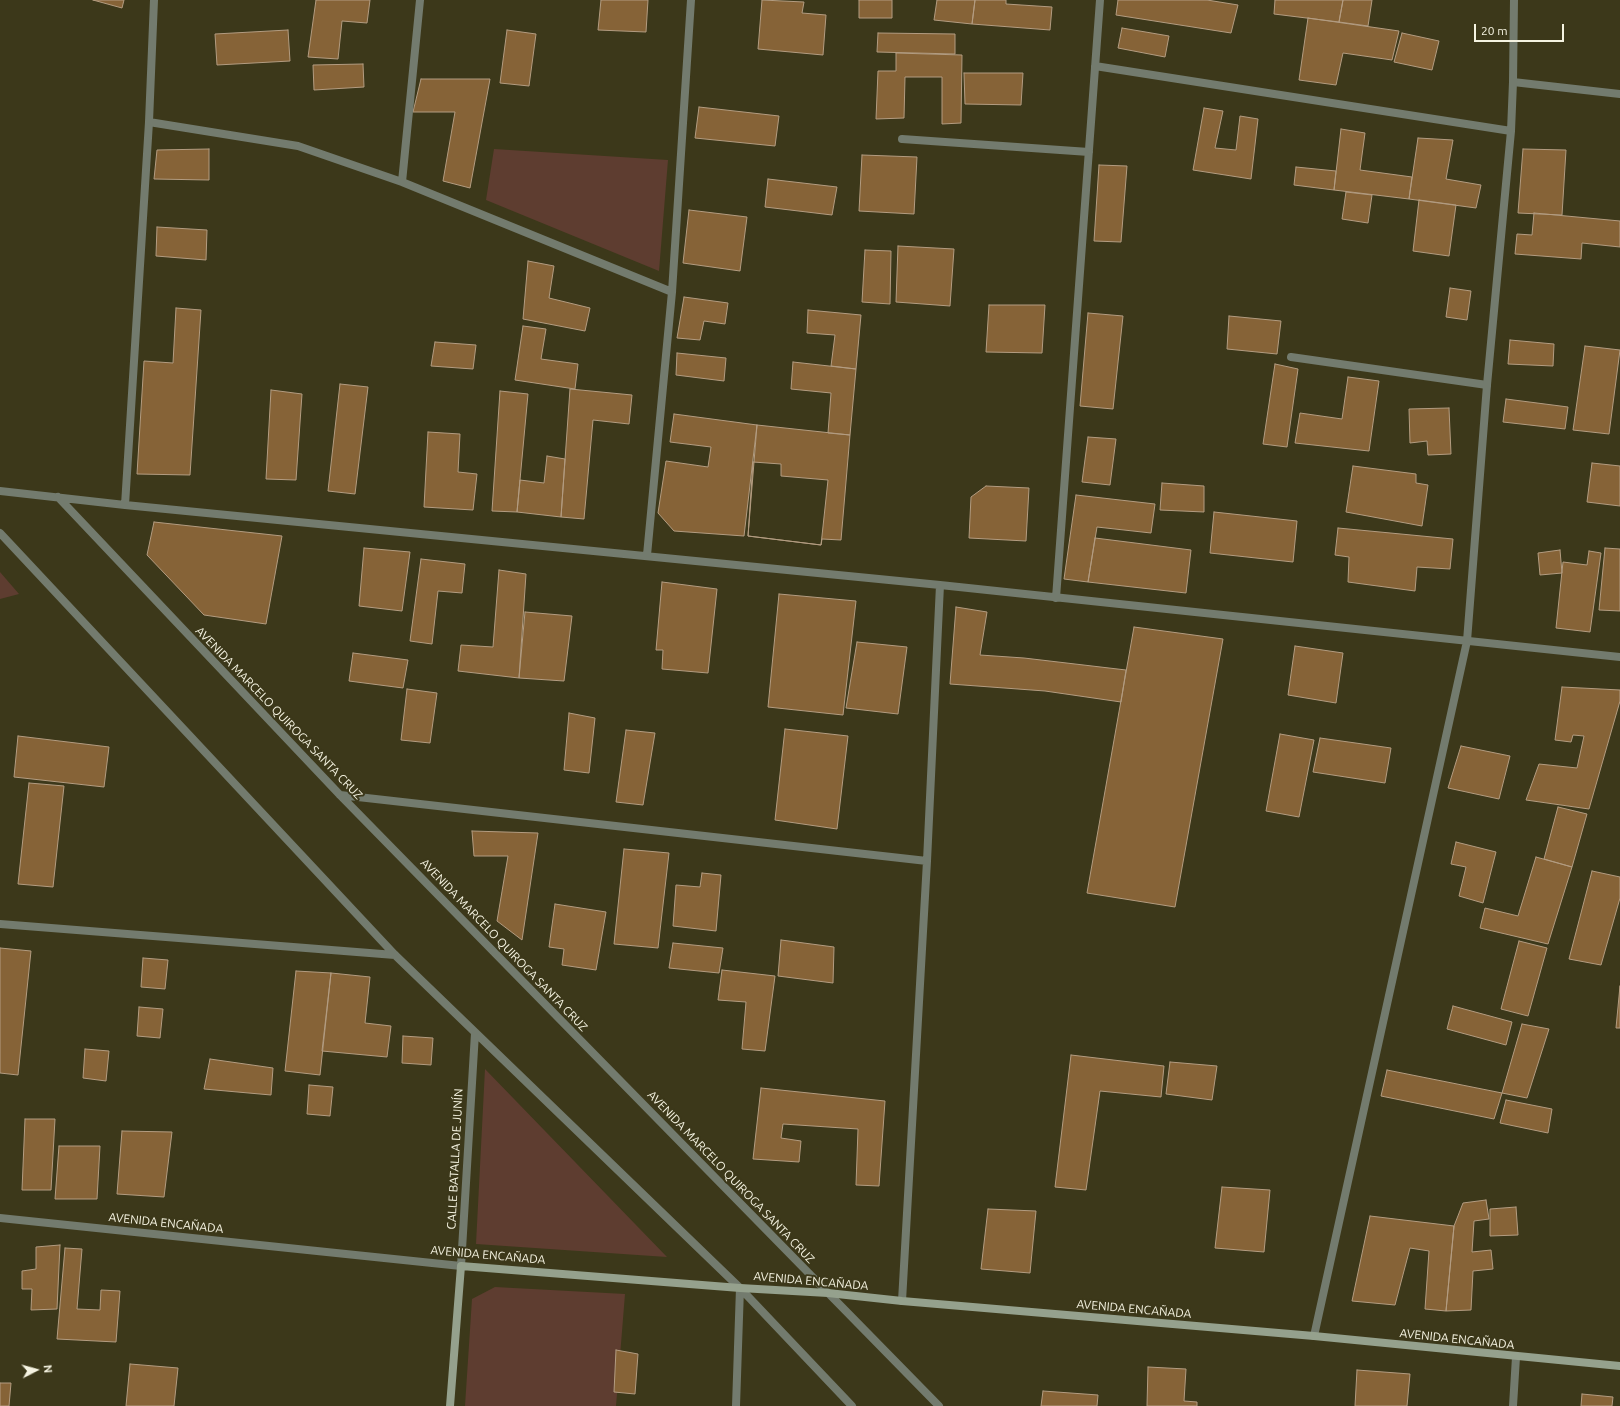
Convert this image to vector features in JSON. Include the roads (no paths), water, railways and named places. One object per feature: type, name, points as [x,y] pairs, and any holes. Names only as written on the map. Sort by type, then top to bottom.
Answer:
[{"type":"main road","name":"AVENIDA ENCAÑADA","points":[[461,1266],[740,1288],[828,1293],[902,1301],[1314,1336],[1620,1366]]},
{"type":"main road","name":"CALLE BATALLA DE JUNÍN","points":[[450,1406],[461,1266]]},
{"type":"street","points":[[124,506],[149,122],[154,0]]},
{"type":"street","points":[[402,182],[420,0]]},
{"type":"street","points":[[647,555],[672,292],[691,0]]},
{"type":"street","points":[[1056,598],[1100,0]]},
{"type":"street","points":[[1314,1336],[1467,641],[1487,386],[1511,131],[1514,0]]},
{"type":"street","points":[[1095,66],[1511,131]]},
{"type":"street","points":[[1513,82],[1620,94]]},
{"type":"street","points":[[149,122],[298,146],[402,182],[672,292]]},
{"type":"street","points":[[902,139],[1089,152]]},
{"type":"street","points":[[1291,357],[1487,386]]},
{"type":"street","points":[[0,491],[124,506],[647,555],[940,585],[1620,657]]},
{"type":"street","name":"AVENIDA MARCELO QUIROGA SANTA CRUZ","points":[[58,497],[340,795],[939,1406]]},
{"type":"street","points":[[0,533],[395,956],[740,1288],[852,1406]]},
{"type":"street","points":[[902,1301],[927,861],[940,585]]},
{"type":"street","points":[[340,795],[927,861]]},
{"type":"street","points":[[0,924],[395,956]]},
{"type":"street","name":"CALLE BATALLA DE JUNÍN","points":[[461,1266],[475,1033]]},
{"type":"street","name":"AVENIDA ENCAÑADA","points":[[0,1218],[461,1266]]},
{"type":"street","points":[[736,1406],[740,1288]]},
{"type":"street","points":[[1513,1406],[1516,1357]]}]
